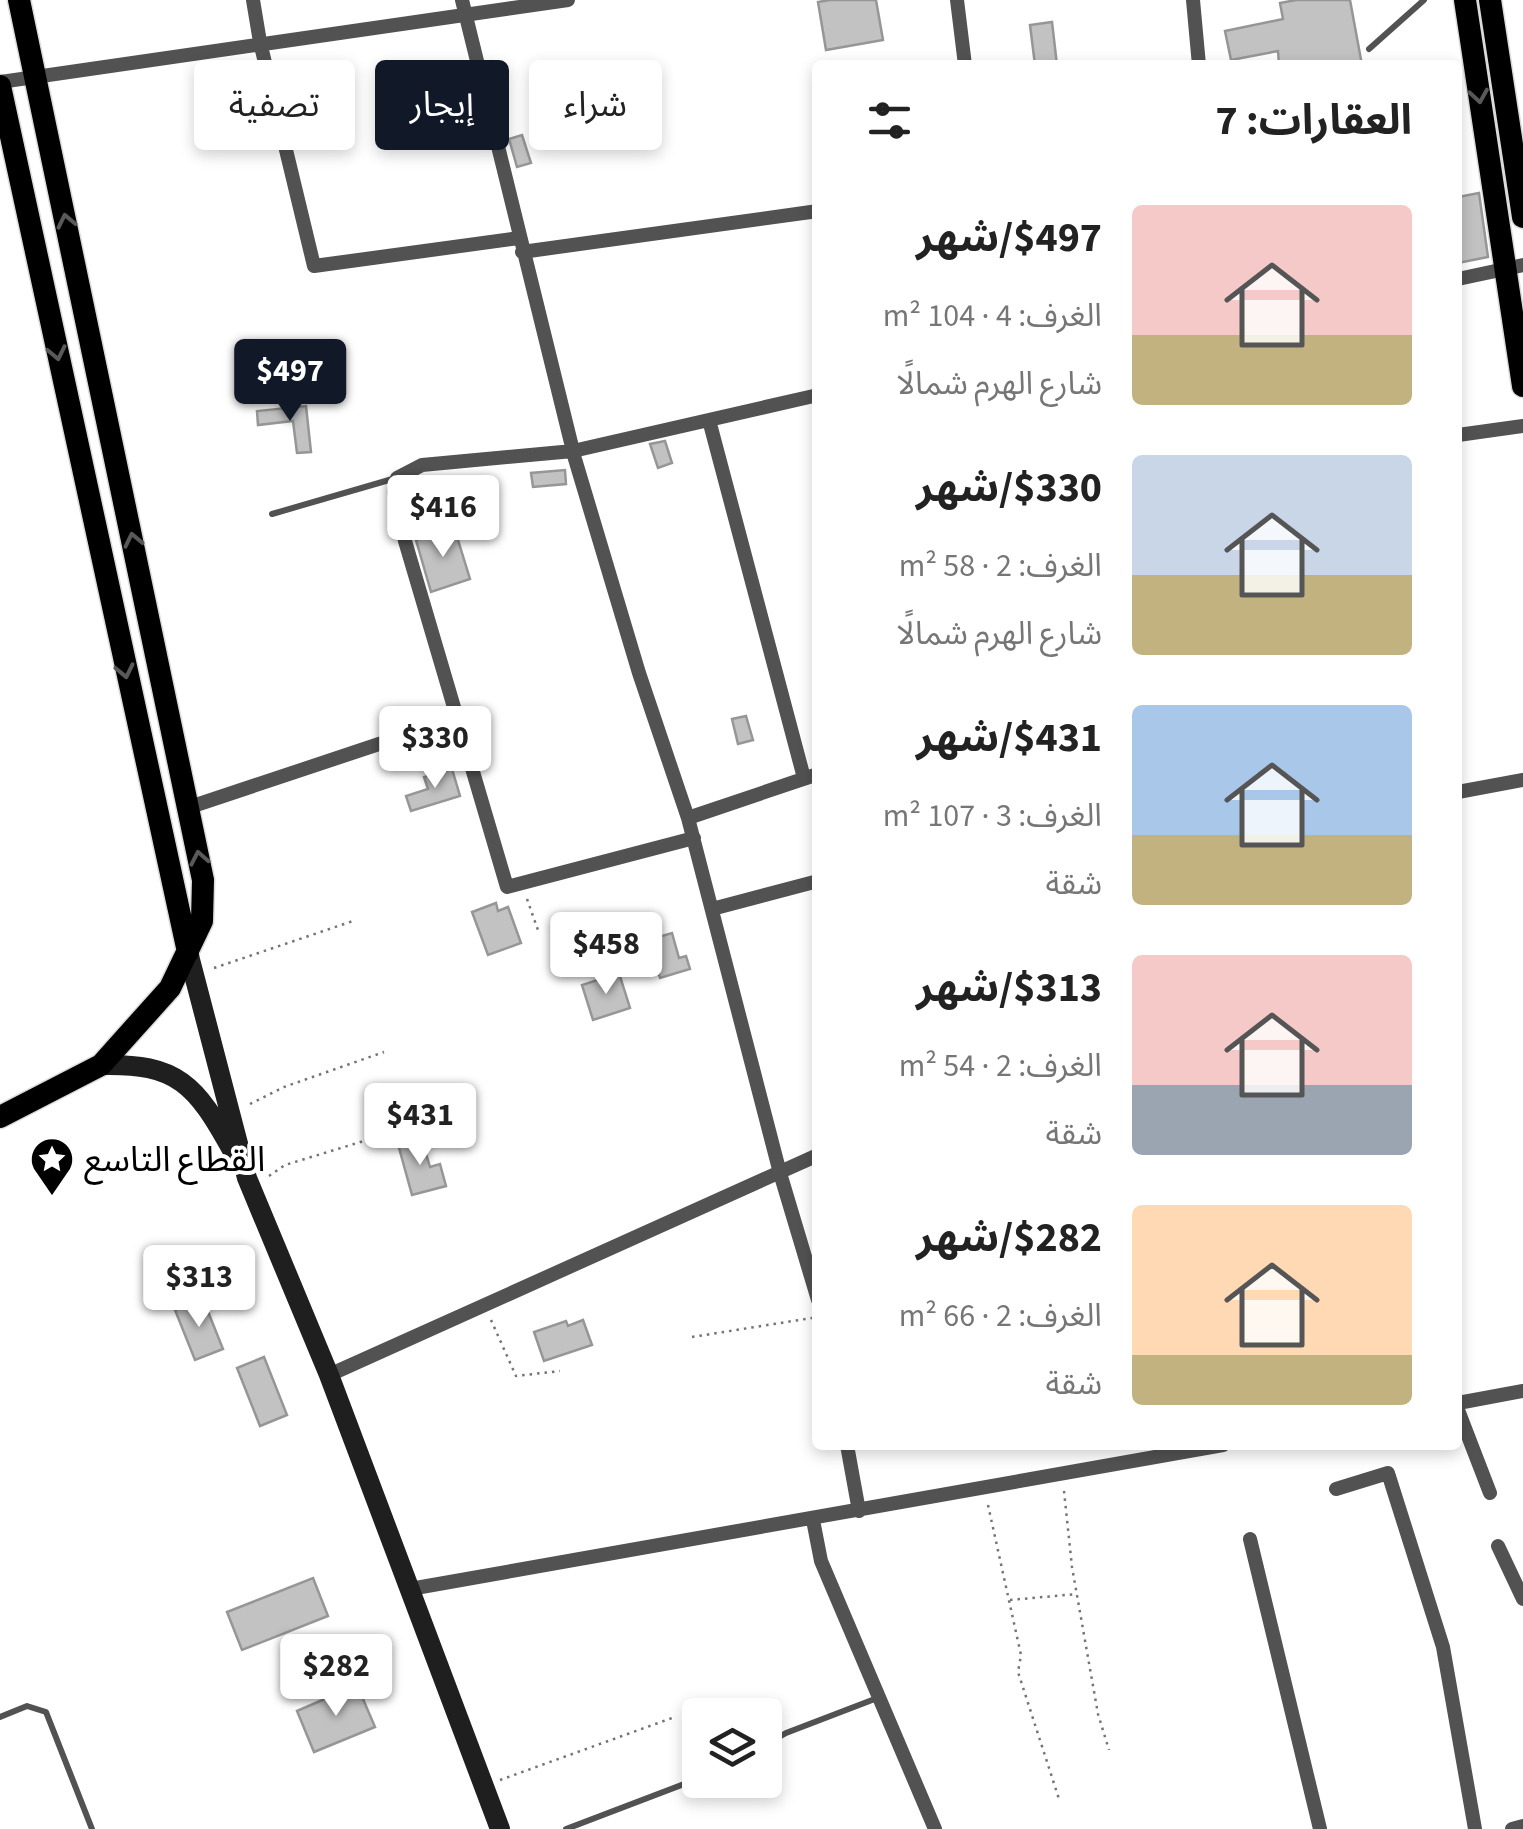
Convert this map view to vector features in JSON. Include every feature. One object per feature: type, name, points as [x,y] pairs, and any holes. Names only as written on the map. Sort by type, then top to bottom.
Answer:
[{"type":"main road","points":[[0,1116],[101,1065],[170,988],[202,921],[203,880],[19,0]]},
{"type":"main road","points":[[1464,0],[1514,268],[1523,386]]},
{"type":"main road","points":[[1490,0],[1523,217]]},
{"type":"main road","points":[[0,84],[188,952],[250,1184]]},
{"type":"main road","points":[[101,1065],[138,1064],[163,1070],[184,1083],[210,1111],[250,1184],[330,1375],[500,1829]]},
{"type":"street","points":[[253,0],[314,266],[812,212]]},
{"type":"street","points":[[0,84],[463,7],[568,0]]},
{"type":"street","points":[[956,0],[964,60]]},
{"type":"street","points":[[1192,0],[1198,60]]},
{"type":"street","points":[[463,7],[573,451],[639,674],[694,838],[780,1172],[812,1280]]},
{"type":"street","points":[[1462,279],[1514,268]]},
{"type":"street","points":[[694,838],[507,887],[405,542],[394,492],[397,478],[422,465],[573,451],[812,396]]},
{"type":"street","points":[[688,818],[811,776],[709,420]]},
{"type":"street","points":[[1462,434],[1523,426]]},
{"type":"street","points":[[190,807],[457,718]]},
{"type":"street","points":[[1462,791],[1523,780]]},
{"type":"street","points":[[712,909],[812,883]]},
{"type":"street","points":[[330,1375],[812,1159]]},
{"type":"street","points":[[1462,1405],[1523,1391]]},
{"type":"street","points":[[1462,1417],[1490,1493]]},
{"type":"street","points":[[847,1450],[859,1512]]},
{"type":"street","points":[[410,1590],[1196,1450]]},
{"type":"street","points":[[1336,1488],[1388,1473],[1442,1647],[1475,1829]]},
{"type":"street","points":[[814,1520],[821,1560],[935,1829]]},
{"type":"street","points":[[1250,1539],[1320,1829]]},
{"type":"street","points":[[1498,1546],[1523,1600]]},
{"type":"street","points":[[1512,1829],[1523,1826]]},
{"type":"lane","points":[[1370,49],[1424,0]]},
{"type":"lane","points":[[272,514],[397,478]]},
{"type":"lane","points":[[782,1735],[881,1696]]},
{"type":"lane","points":[[0,1718],[27,1706],[46,1712],[92,1829]]},
{"type":"lane","points":[[566,1829],[682,1785]]},
{"type":"path","points":[[522,883],[539,933]]},
{"type":"path","points":[[195,977],[230,961],[353,920]]},
{"type":"path","points":[[230,1114],[284,1086],[384,1052]]},
{"type":"path","points":[[250,1184],[285,1165],[413,1126]]},
{"type":"path","points":[[484,1306],[516,1376],[560,1371]]},
{"type":"path","points":[[692,1337],[812,1319]]},
{"type":"path","points":[[1063,1474],[1078,1594],[1098,1714],[1108,1750]]},
{"type":"path","points":[[984,1488],[1020,1655],[1018,1672],[1059,1799]]},
{"type":"path","points":[[1009,1600],[1078,1594]]},
{"type":"path","points":[[484,1785],[672,1718]]},
{"type":"building","points":[[876,0],[883,40],[826,50],[818,2]]},
{"type":"building","points":[[1350,0],[1361,60],[1279,60],[1278,51],[1231,60],[1225,31],[1283,19],[1280,3]]},
{"type":"building","points":[[1052,22],[1056,60],[1034,60],[1030,25]]},
{"type":"building","points":[[522,135],[531,163],[517,167],[509,139]]},
{"type":"building","points":[[1479,193],[1488,257],[1462,262],[1462,196]]},
{"type":"building","points":[[306,406],[311,452],[297,453],[293,421],[258,425],[257,411]]},
{"type":"building","points":[[665,441],[672,463],[658,468],[650,444]]},
{"type":"building","points":[[565,470],[566,484],[533,487],[531,473]]},
{"type":"building","points":[[454,527],[470,579],[431,592],[416,540]]},
{"type":"building","points":[[746,716],[753,740],[738,744],[732,719]]},
{"type":"building","points":[[452,769],[460,796],[411,811],[406,796],[428,789],[424,777]]},
{"type":"building","points":[[496,903],[498,911],[508,907],[521,943],[488,955],[472,912]]},
{"type":"building","points":[[672,933],[679,958],[686,956],[690,969],[660,978],[648,940]]},
{"type":"building","points":[[619,973],[630,1008],[593,1020],[582,985]]},
{"type":"building","points":[[421,1137],[430,1167],[440,1164],[446,1186],[412,1195],[398,1144]]},
{"type":"building","points":[[203,1299],[223,1349],[195,1360],[175,1310]]},
{"type":"building","points":[[583,1320],[592,1345],[544,1361],[534,1332],[566,1321],[568,1326]]},
{"type":"building","points":[[264,1357],[287,1415],[260,1426],[237,1368]]},
{"type":"building","points":[[313,1578],[328,1616],[242,1650],[227,1612]]},
{"type":"building","points":[[357,1685],[375,1727],[314,1752],[297,1711]]},
{"type":"place","name":"القطاع التاسع","points":[[52,1197]]}]
